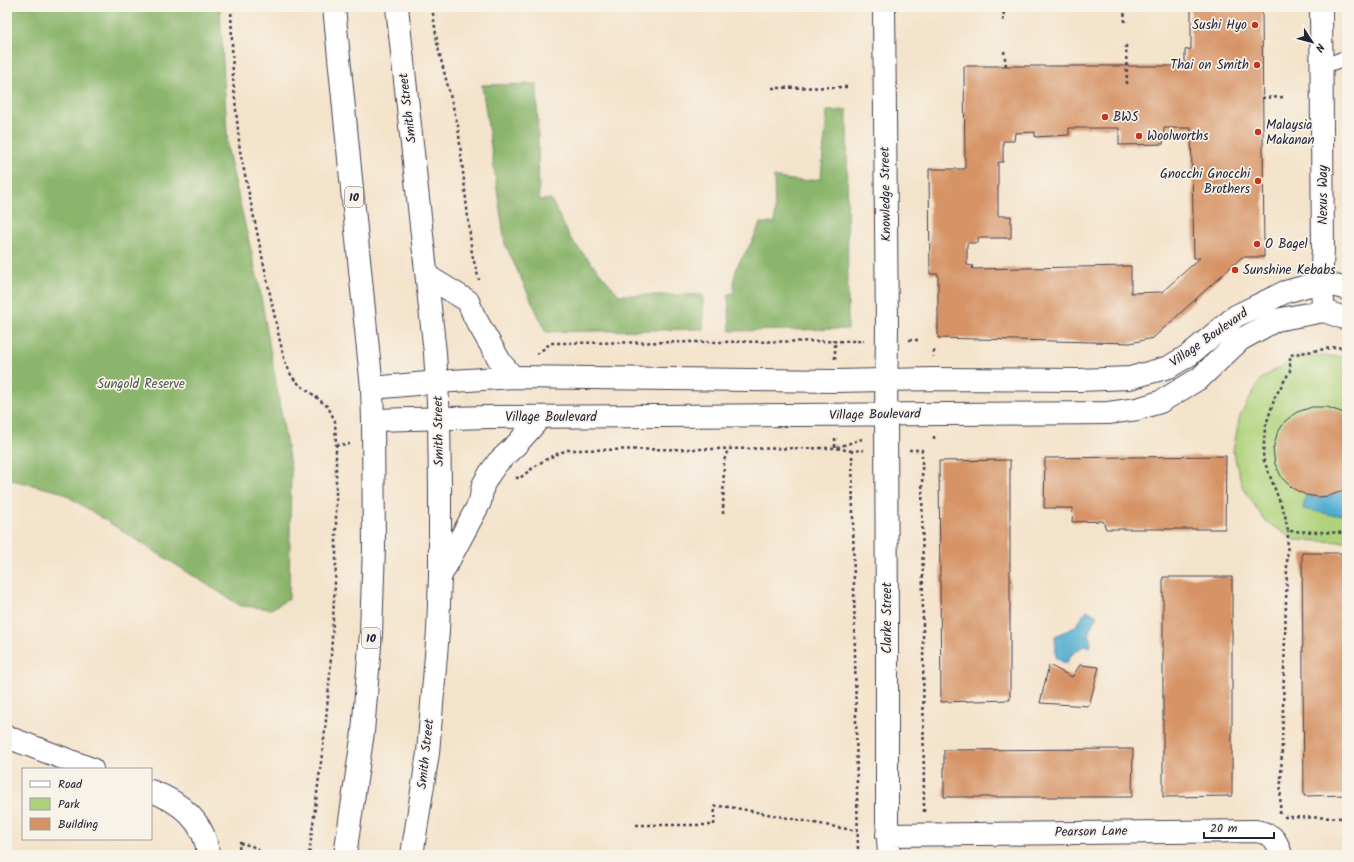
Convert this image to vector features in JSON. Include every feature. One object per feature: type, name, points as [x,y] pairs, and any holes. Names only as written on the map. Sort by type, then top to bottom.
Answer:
[{"type":"main road","name":"10","points":[[334,7],[372,388],[373,420],[374,548],[371,633],[363,732],[345,855]]},
{"type":"main road","name":"Smith Street","points":[[397,7],[428,276],[438,382],[439,418],[440,576],[438,631],[428,753],[412,855]]},
{"type":"main road","name":"Knowledge Street","points":[[884,7],[887,328],[886,381]]},
{"type":"main road","name":"Nexus Way","points":[[1321,7],[1323,249],[1321,282],[1324,310]]},
{"type":"main road","points":[[428,276],[468,301],[474,316],[501,363],[513,377]]},
{"type":"main road","name":"Village Boulevard","points":[[372,388],[513,377],[886,381],[934,379],[1079,380],[1130,378],[1169,367],[1189,355],[1236,316],[1285,292],[1321,282]]},
{"type":"main road","points":[[1321,282],[1347,289]]},
{"type":"main road","name":"Village Boulevard","points":[[373,420],[439,418],[1108,414],[1160,402],[1200,378],[1240,340],[1276,320],[1324,310]]},
{"type":"main road","points":[[1324,310],[1347,319]]},
{"type":"main road","name":"Clarke Street","points":[[886,381],[888,845]]},
{"type":"main road","points":[[440,576],[480,502],[483,485],[490,473],[498,462],[517,444],[540,418]]},
{"type":"main road","points":[[7,737],[89,768]]},
{"type":"main road","points":[[152,791],[163,795],[183,808],[199,827],[208,849],[208,855]]},
{"type":"main road","name":"Pearson Lane","points":[[888,845],[924,834],[1256,831],[1265,832],[1274,838],[1281,855]]},
{"type":"lane","points":[[1322,68],[1347,57]]},
{"type":"path","points":[[230,7],[233,78],[240,151],[278,336],[285,362],[292,377],[328,407],[335,421],[336,564],[330,674],[326,731],[309,855]]},
{"type":"path","points":[[432,7],[438,48],[458,126],[472,254],[476,273],[482,286]]},
{"type":"path","points":[[1124,7],[1125,23]]},
{"type":"path","points":[[1000,10],[1004,10],[1003,23]]},
{"type":"path","points":[[1126,45],[1127,87]]},
{"type":"path","points":[[1004,51],[1006,66]]},
{"type":"path","points":[[772,88],[850,87]]},
{"type":"path","points":[[1262,98],[1285,97]]},
{"type":"path","points":[[532,355],[539,353],[551,343],[861,341]]},
{"type":"path","points":[[1347,348],[1336,347],[1290,355],[1290,371],[1275,397],[1265,428],[1263,458],[1285,515],[1288,532],[1279,817],[1347,818]]},
{"type":"path","points":[[835,448],[866,438]]},
{"type":"path","points":[[498,462],[519,479],[536,465],[553,455],[568,450],[835,448],[865,450]]},
{"type":"path","points":[[723,514],[724,461],[728,449]]},
{"type":"path","points":[[852,450],[858,855]]},
{"type":"path","points":[[910,450],[922,450],[924,834]]},
{"type":"path","points":[[1288,532],[1347,533]]},
{"type":"path","points":[[636,825],[714,825],[715,806],[730,807],[857,831]]},
{"type":"path","points":[[238,855],[240,843],[252,846],[265,855]]},
{"type":"green space","name":"Sungold Reserve","points":[[7,7],[220,7],[228,151],[259,285],[291,470],[289,599],[271,609],[241,606],[61,492],[7,479]]},
{"type":"green space","points":[[537,84],[539,200],[551,199],[570,238],[619,295],[703,295],[703,329],[546,332],[505,244],[482,85]]},
{"type":"green space","points":[[847,110],[848,329],[730,331],[728,294],[734,293],[734,279],[737,266],[753,240],[760,223],[775,223],[774,177],[803,181],[821,178],[827,111]]},
{"type":"green space","points":[[1299,355],[1347,357],[1347,542],[1295,540],[1265,521],[1242,486],[1233,451],[1240,415],[1261,379]]},
{"type":"water","points":[[1347,487],[1347,514],[1333,515],[1303,509],[1306,495],[1318,497]]},
{"type":"water","points":[[1087,610],[1097,616],[1089,631],[1091,643],[1089,647],[1085,645],[1071,655],[1066,664],[1056,658],[1055,636],[1075,627]]},
{"type":"building","points":[[1191,7],[1262,7],[1264,257],[1242,257],[1153,338],[1130,343],[938,338],[938,274],[930,274],[929,169],[965,169],[964,66],[1185,66],[1185,50],[1191,49]],"holes":[[[1069,128],[1119,128],[1119,145],[1163,144],[1164,128],[1191,128],[1194,258],[1200,258],[1162,292],[1131,293],[1131,266],[972,269],[973,266],[967,265],[967,243],[978,243],[978,238],[1011,238],[1011,216],[998,216],[998,162],[1003,162],[1003,141],[1014,141],[1015,133],[1035,132],[1035,137],[1069,135]]]},
{"type":"building","points":[[1312,407],[1327,407],[1347,416],[1347,487],[1340,492],[1329,496],[1318,497],[1306,495],[1292,488],[1282,478],[1275,464],[1273,449],[1277,434],[1285,421],[1297,412]]},
{"type":"building","points":[[1226,456],[1225,529],[1106,529],[1103,521],[1072,522],[1073,508],[1044,508],[1045,458]]},
{"type":"building","points":[[1010,460],[1010,700],[941,702],[939,461]]},
{"type":"building","points":[[1302,553],[1347,553],[1347,795],[1304,796]]},
{"type":"building","points":[[1163,577],[1232,577],[1232,796],[1163,797]]},
{"type":"building","points":[[1049,665],[1072,677],[1080,665],[1099,667],[1089,706],[1040,703]]},
{"type":"building","points":[[1133,749],[1132,797],[944,797],[944,750]]},
{"type":"place","name":"Sushi Hyo","points":[[1255,25]]},
{"type":"place","name":"Thai on Smith","points":[[1257,65]]},
{"type":"place","name":"BWS","points":[[1105,117]]},
{"type":"place","name":"Malaysia Makanan","points":[[1258,132]]},
{"type":"place","name":"Woolworths","points":[[1139,136]]},
{"type":"place","name":"Gnocchi Gnocchi Brothers","points":[[1258,181]]},
{"type":"place","name":"O Bagel","points":[[1257,244]]},
{"type":"place","name":"Sunshine Kebabs","points":[[1235,270]]}]
